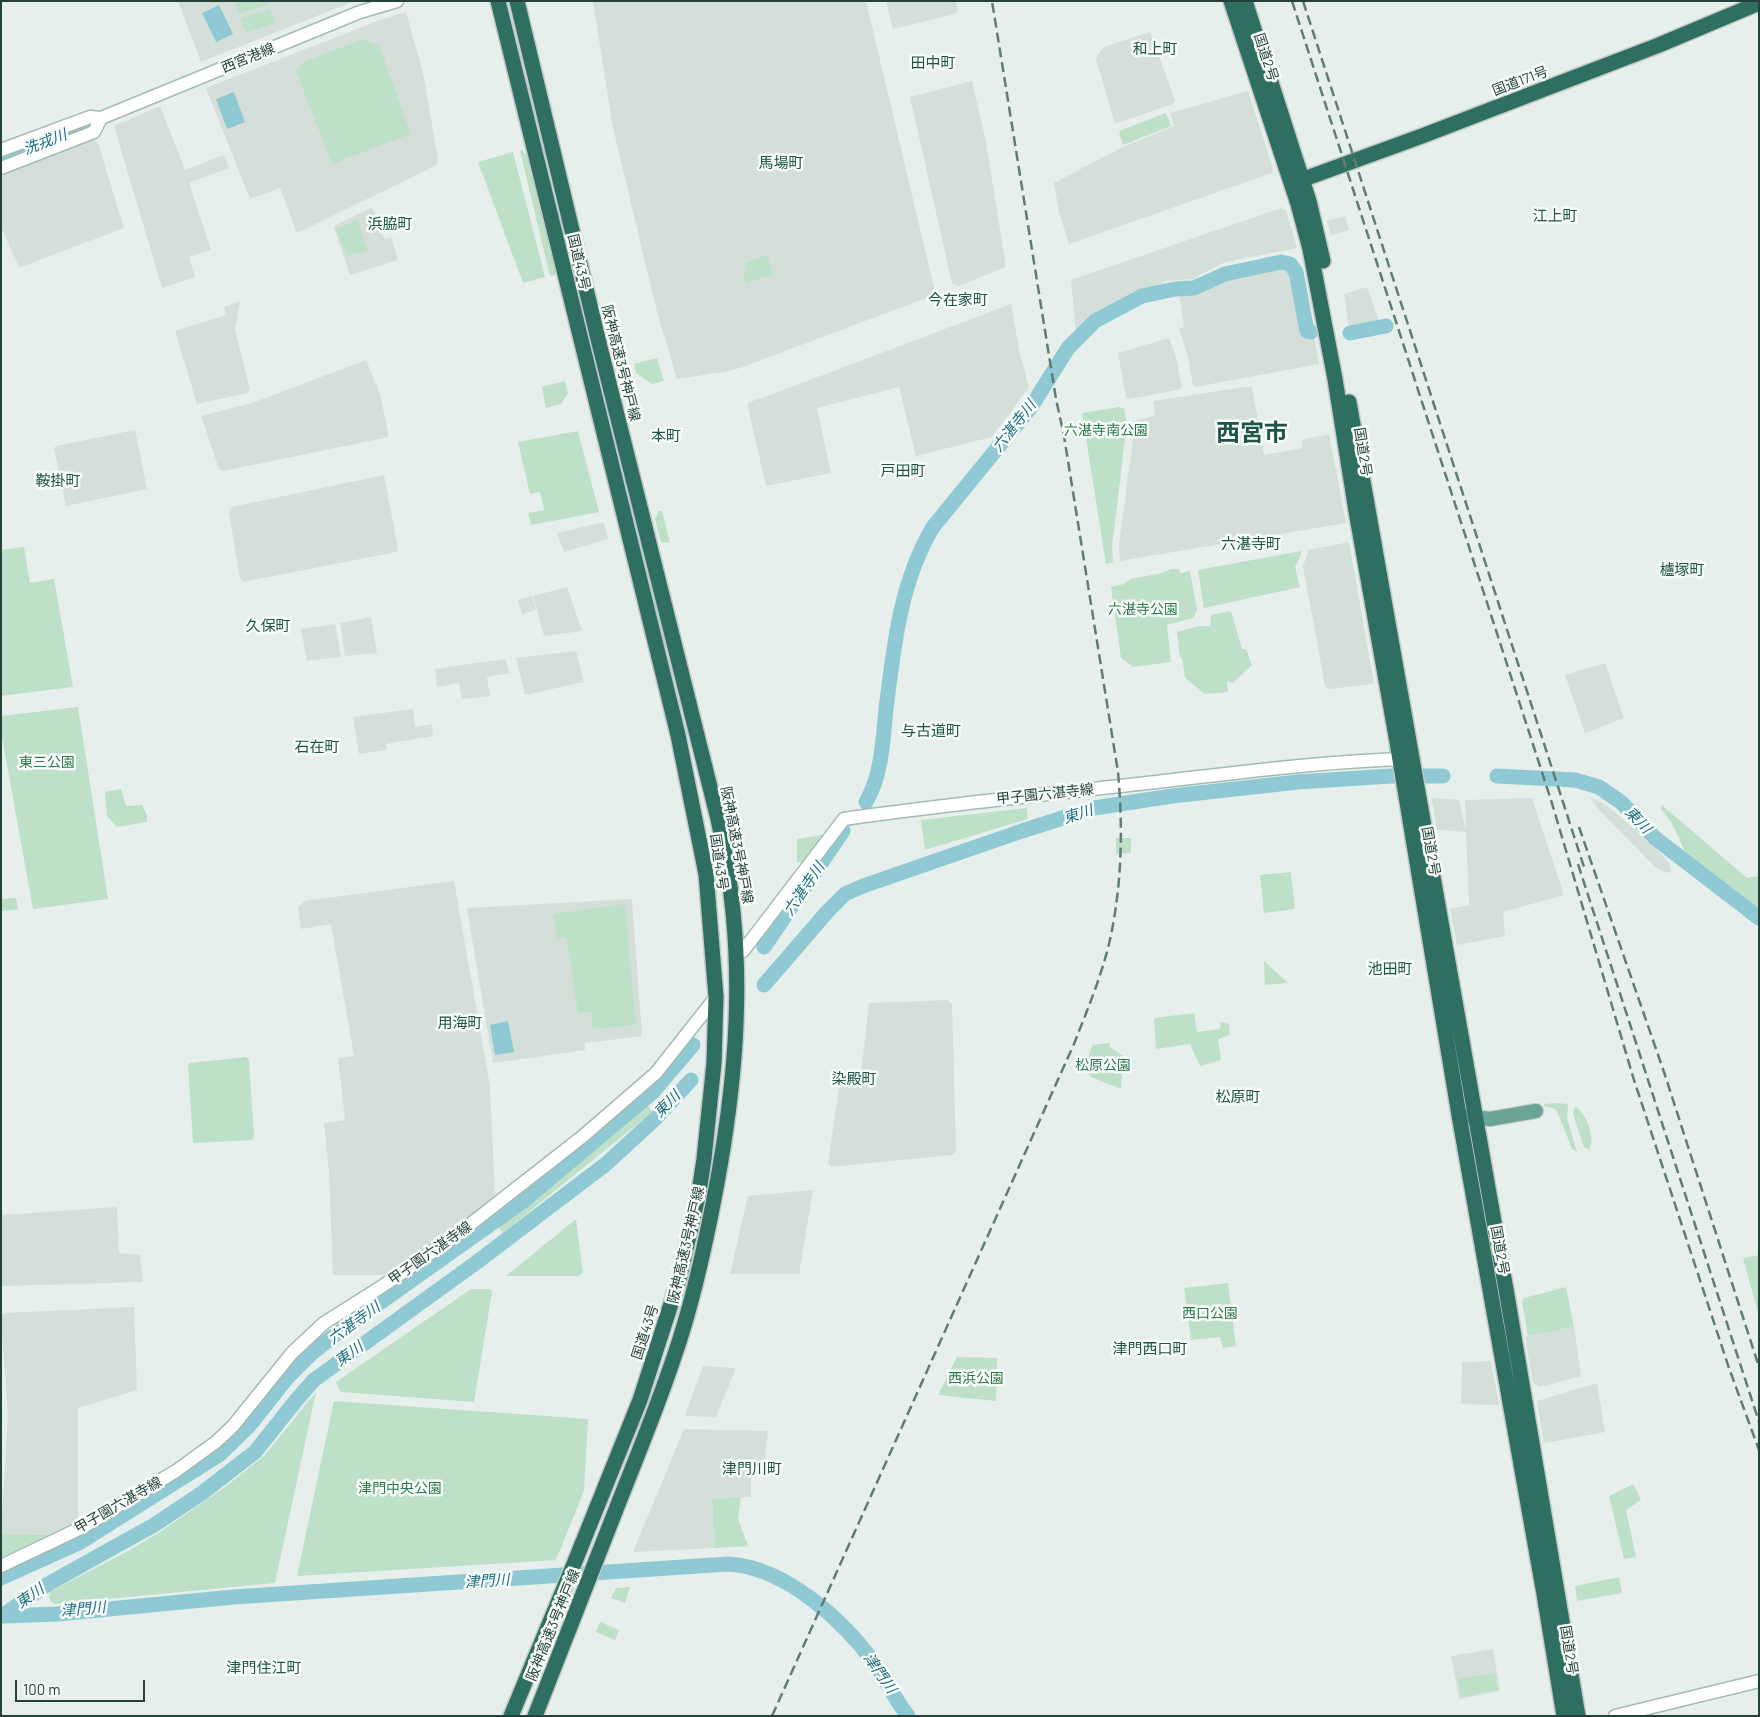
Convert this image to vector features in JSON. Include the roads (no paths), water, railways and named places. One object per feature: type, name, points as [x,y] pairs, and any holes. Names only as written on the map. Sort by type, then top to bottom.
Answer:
[{"type":"highway","name":"国道43号","points":[[498,1],[678,735],[706,874],[716,997],[714,1063],[700,1183],[678,1279],[640,1400],[511,1716]]},
{"type":"highway","name":"阪神高速3号神戸線","points":[[505,1],[705,823],[715,871],[720,915],[725,1011],[722,1066],[715,1123],[694,1244],[675,1313],[634,1433],[522,1716]]},
{"type":"highway","name":"阪神高速3号神戸線","points":[[517,1],[604,362],[718,819],[728,868],[734,914],[737,1009],[734,1066],[727,1124],[704,1247],[687,1315],[675,1354],[644,1438],[534,1716]]},
{"type":"highway","name":"国道43号","points":[[526,1],[675,620],[706,735],[728,833],[737,891],[743,951],[742,1039],[736,1110],[725,1187],[706,1278],[686,1350],[544,1716]]},
{"type":"highway","name":"国道2号","points":[[1230,1],[1297,182],[1309,201],[1322,256],[1407,764],[1507,1295],[1578,1716]]},
{"type":"highway","name":"国道2号","points":[[1245,1],[1297,182]]},
{"type":"highway","name":"国道171号","points":[[1297,182],[1650,49],[1759,4]]},
{"type":"highway","name":"国道2号","points":[[1411,786],[1459,1115],[1564,1716]]},
{"type":"main road","name":"西宮港線","points":[[1,150],[90,118],[101,118],[360,12],[397,1]]},
{"type":"main road","name":"西宮港線","points":[[1,168],[94,132],[101,118]]},
{"type":"main road","name":"甲子園六湛寺線","points":[[743,951],[844,819],[965,803],[1284,768],[1407,764]]},
{"type":"main road","name":"甲子園六湛寺線","points":[[1,1566],[83,1527],[176,1471],[216,1442],[233,1426],[292,1354],[324,1322],[384,1285],[454,1237],[582,1137],[656,1073],[716,997]]},
{"type":"main road","points":[[1459,1115],[1475,1117],[1489,1112],[1535,1107]]},
{"type":"main road","points":[[1615,1716],[1759,1681]]},
{"type":"water","points":[[219,5],[233,34],[216,42],[202,13]]},
{"type":"water","points":[[234,92],[245,122],[227,129],[216,99]]},
{"type":"water","points":[[508,1021],[514,1052],[495,1055],[490,1025]]},
{"type":"waterway","name":"洗戎川","points":[[1,159],[88,125]]},
{"type":"waterway","name":"六湛寺川","points":[[866,802],[879,769],[892,662],[900,615],[913,570],[922,548],[933,527],[1031,407],[1068,348],[1095,321],[1142,296],[1175,289],[1194,288],[1225,274],[1281,262],[1290,264],[1296,272],[1307,331],[1311,332]]},
{"type":"waterway","points":[[1350,333],[1386,326]]},
{"type":"waterway","name":"東川","points":[[764,985],[845,894],[863,886],[1022,831],[1094,808],[1172,796],[1298,782],[1391,776],[1443,776]]},
{"type":"waterway","name":"東川","points":[[1497,776],[1575,780],[1599,787],[1622,803],[1655,838],[1759,918]]},
{"type":"waterway","name":"六湛寺川","points":[[764,947],[843,831]]},
{"type":"waterway","name":"六湛寺川","points":[[1,1578],[79,1543],[219,1455],[249,1426],[287,1378],[312,1353],[522,1202],[653,1092],[693,1045]]},
{"type":"waterway","name":"東川","points":[[2,1616],[48,1584],[154,1525],[202,1493],[255,1452],[314,1380],[477,1262],[606,1164],[656,1118],[691,1080]]},
{"type":"waterway","name":"津門川","points":[[3,1616],[57,1614],[234,1597],[728,1564],[749,1567],[771,1575],[791,1585],[829,1614],[862,1647],[908,1716]]},
{"type":"railway","points":[[772,1716],[1074,1044],[1104,963],[1115,915],[1121,834],[1118,772],[992,1]]},
{"type":"railway","points":[[1292,1],[1551,800],[1634,1080],[1729,1368],[1759,1450]]},
{"type":"railway","points":[[1303,1],[1585,870]]},
{"type":"railway","points":[[1579,827],[1664,1072],[1759,1367]]},
{"type":"railway","points":[[1578,864],[1759,1422]]},
{"type":"district","name":"和上町","points":[[1155,49]]},
{"type":"district","name":"田中町","points":[[933,63]]},
{"type":"district","name":"馬場町","points":[[781,163]]},
{"type":"district","name":"江上町","points":[[1555,216]]},
{"type":"district","name":"浜脇町","points":[[390,224]]},
{"type":"district","name":"今在家町","points":[[958,300]]},
{"type":"district","name":"西宮市","points":[[1252,433]]},
{"type":"district","name":"本町","points":[[666,436]]},
{"type":"district","name":"戸田町","points":[[903,471]]},
{"type":"district","name":"鞍掛町","points":[[58,481]]},
{"type":"district","name":"六湛寺町","points":[[1251,544]]},
{"type":"district","name":"櫨塚町","points":[[1682,570]]},
{"type":"district","name":"久保町","points":[[268,626]]},
{"type":"district","name":"与古道町","points":[[931,731]]},
{"type":"district","name":"石在町","points":[[317,747]]},
{"type":"district","name":"池田町","points":[[1390,969]]},
{"type":"district","name":"用海町","points":[[460,1023]]},
{"type":"district","name":"染殿町","points":[[854,1079]]},
{"type":"district","name":"松原町","points":[[1238,1097]]},
{"type":"district","name":"津門西口町","points":[[1150,1349]]},
{"type":"district","name":"津門川町","points":[[752,1469]]},
{"type":"district","name":"津門住江町","points":[[264,1668]]},
{"type":"park label","name":"六湛寺南公園","points":[[1106,430]]},
{"type":"park label","name":"六湛寺公園","points":[[1143,609]]},
{"type":"park label","name":"東三公園","points":[[47,762]]},
{"type":"park label","name":"松原公園","points":[[1103,1065]]},
{"type":"park label","name":"西口公園","points":[[1210,1313]]},
{"type":"park label","name":"西浜公園","points":[[976,1378]]},
{"type":"park label","name":"津門中央公園","points":[[400,1488]]}]
